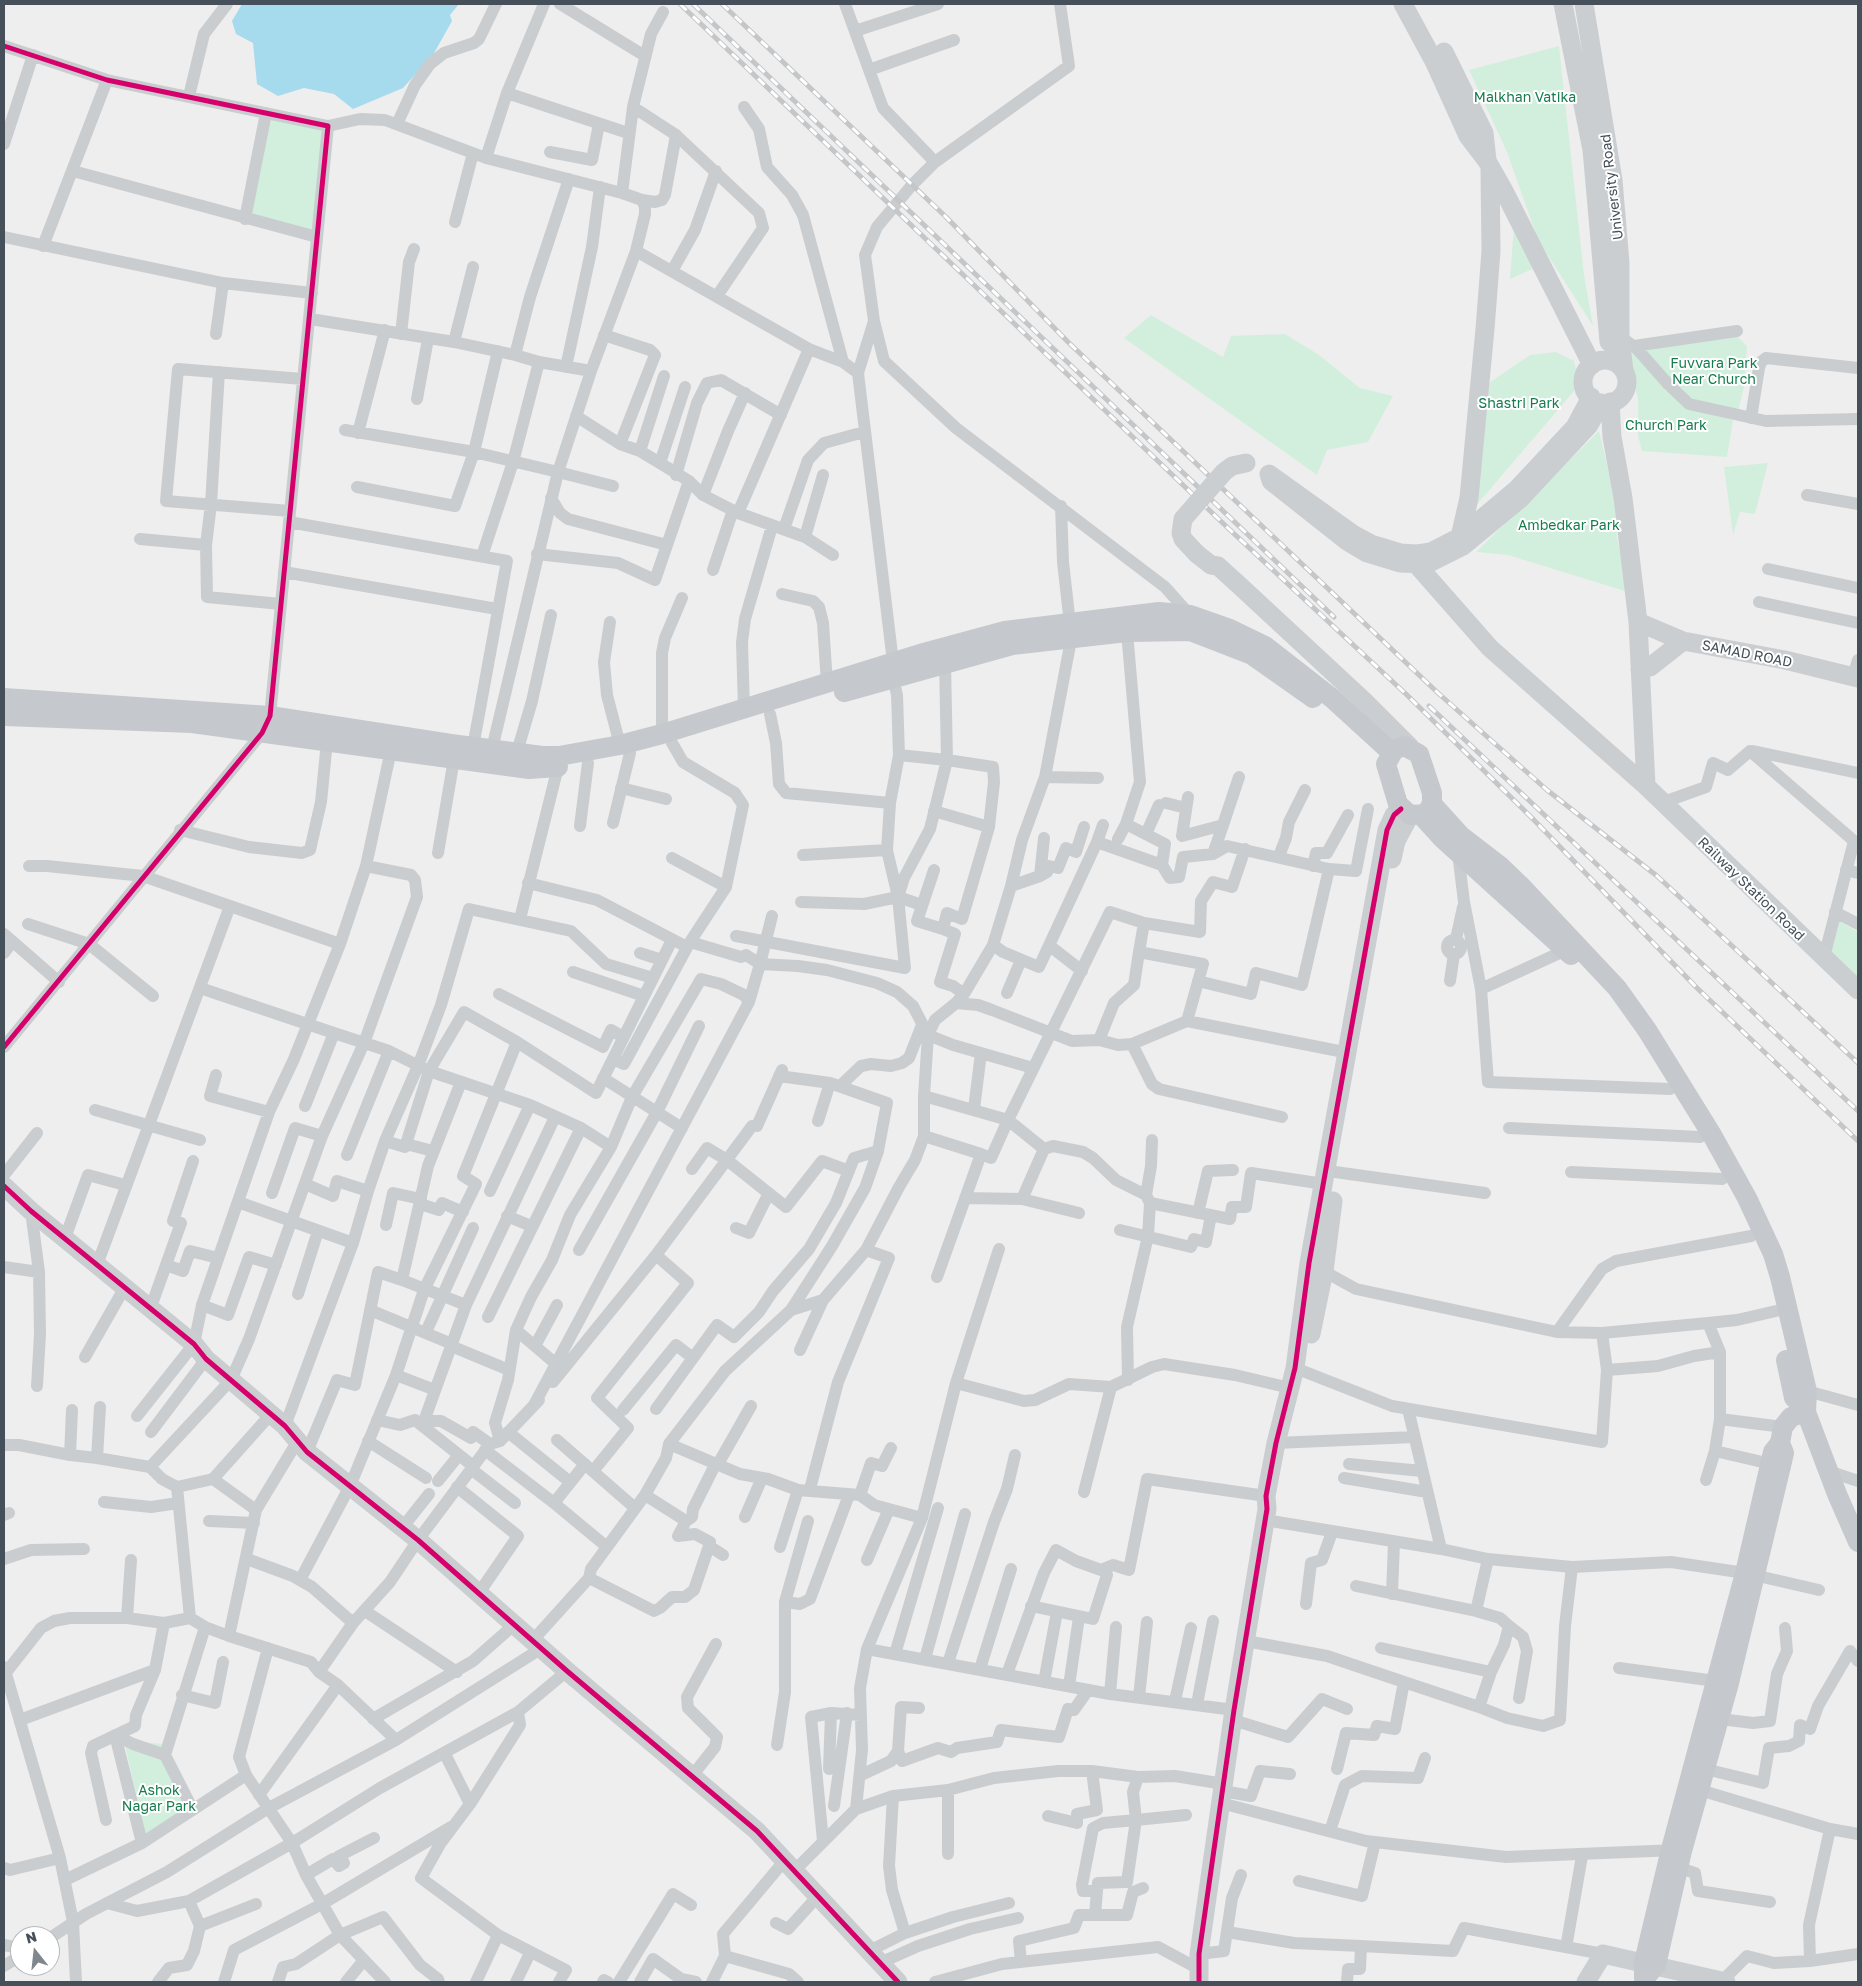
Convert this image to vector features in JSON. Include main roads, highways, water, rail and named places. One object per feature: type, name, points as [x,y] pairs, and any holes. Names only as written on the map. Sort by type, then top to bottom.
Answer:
[{"type":"main road","points":[[667,739],[744,708],[827,684],[893,670],[945,663],[1159,612],[1190,615],[1230,629],[1265,646],[1333,699],[1397,753],[1416,811],[1458,853],[1566,950],[1653,1052],[1712,1135],[1762,1230],[1780,1277],[1806,1403],[1828,1471],[1858,1542]]},
{"type":"main road","points":[[4,716],[192,724],[266,724],[327,741],[528,769],[558,767],[588,763],[625,749],[770,714],[1005,631],[1190,631],[1252,655],[1321,704],[1397,753],[1419,754],[1432,793],[1416,811]]},
{"type":"main road","points":[[4,698],[266,724],[542,756],[625,749]]},
{"type":"main road","points":[[1416,811],[1461,836],[1500,866],[1555,920],[1617,988],[1653,1052],[1670,1089],[1700,1137],[1751,1236],[1776,1311],[1794,1398],[1806,1403]]},
{"type":"main road","points":[[1768,1500],[1773,1452],[1791,1417],[1806,1403]]},
{"type":"main road","points":[[1647,1972],[1723,1682],[1768,1500],[1784,1453],[1782,1435]]},
{"type":"main road","points":[[1694,1788],[1704,1769],[1720,1719],[1723,1682]]},
{"type":"water","points":[[242,4],[459,4],[450,15],[452,21],[433,55],[403,88],[353,109],[334,94],[304,88],[278,96],[257,84],[253,43],[236,34],[232,21]]},
{"type":"railway","points":[[680,4],[1229,529],[1407,695],[1531,817],[1697,988],[1858,1141]]},
{"type":"railway","points":[[693,4],[1334,617]]},
{"type":"railway","points":[[722,4],[946,217],[1068,342],[1438,693],[1547,790],[1657,876],[1858,1063]]},
{"type":"railway","points":[[1429,706],[1858,1111]]},
{"type":"park label","name":"Malkhan Vatika","points":[[1525,98]]},
{"type":"park label","name":"Fuvvara Park Near Church","points":[[1714,372]]},
{"type":"park label","name":"Shastri Park","points":[[1519,404]]},
{"type":"park label","name":"Church Park","points":[[1666,426]]},
{"type":"park label","name":"Ambedkar Park","points":[[1569,526]]},
{"type":"park label","name":"Ashok Nagar Park","points":[[159,1799]]}]
